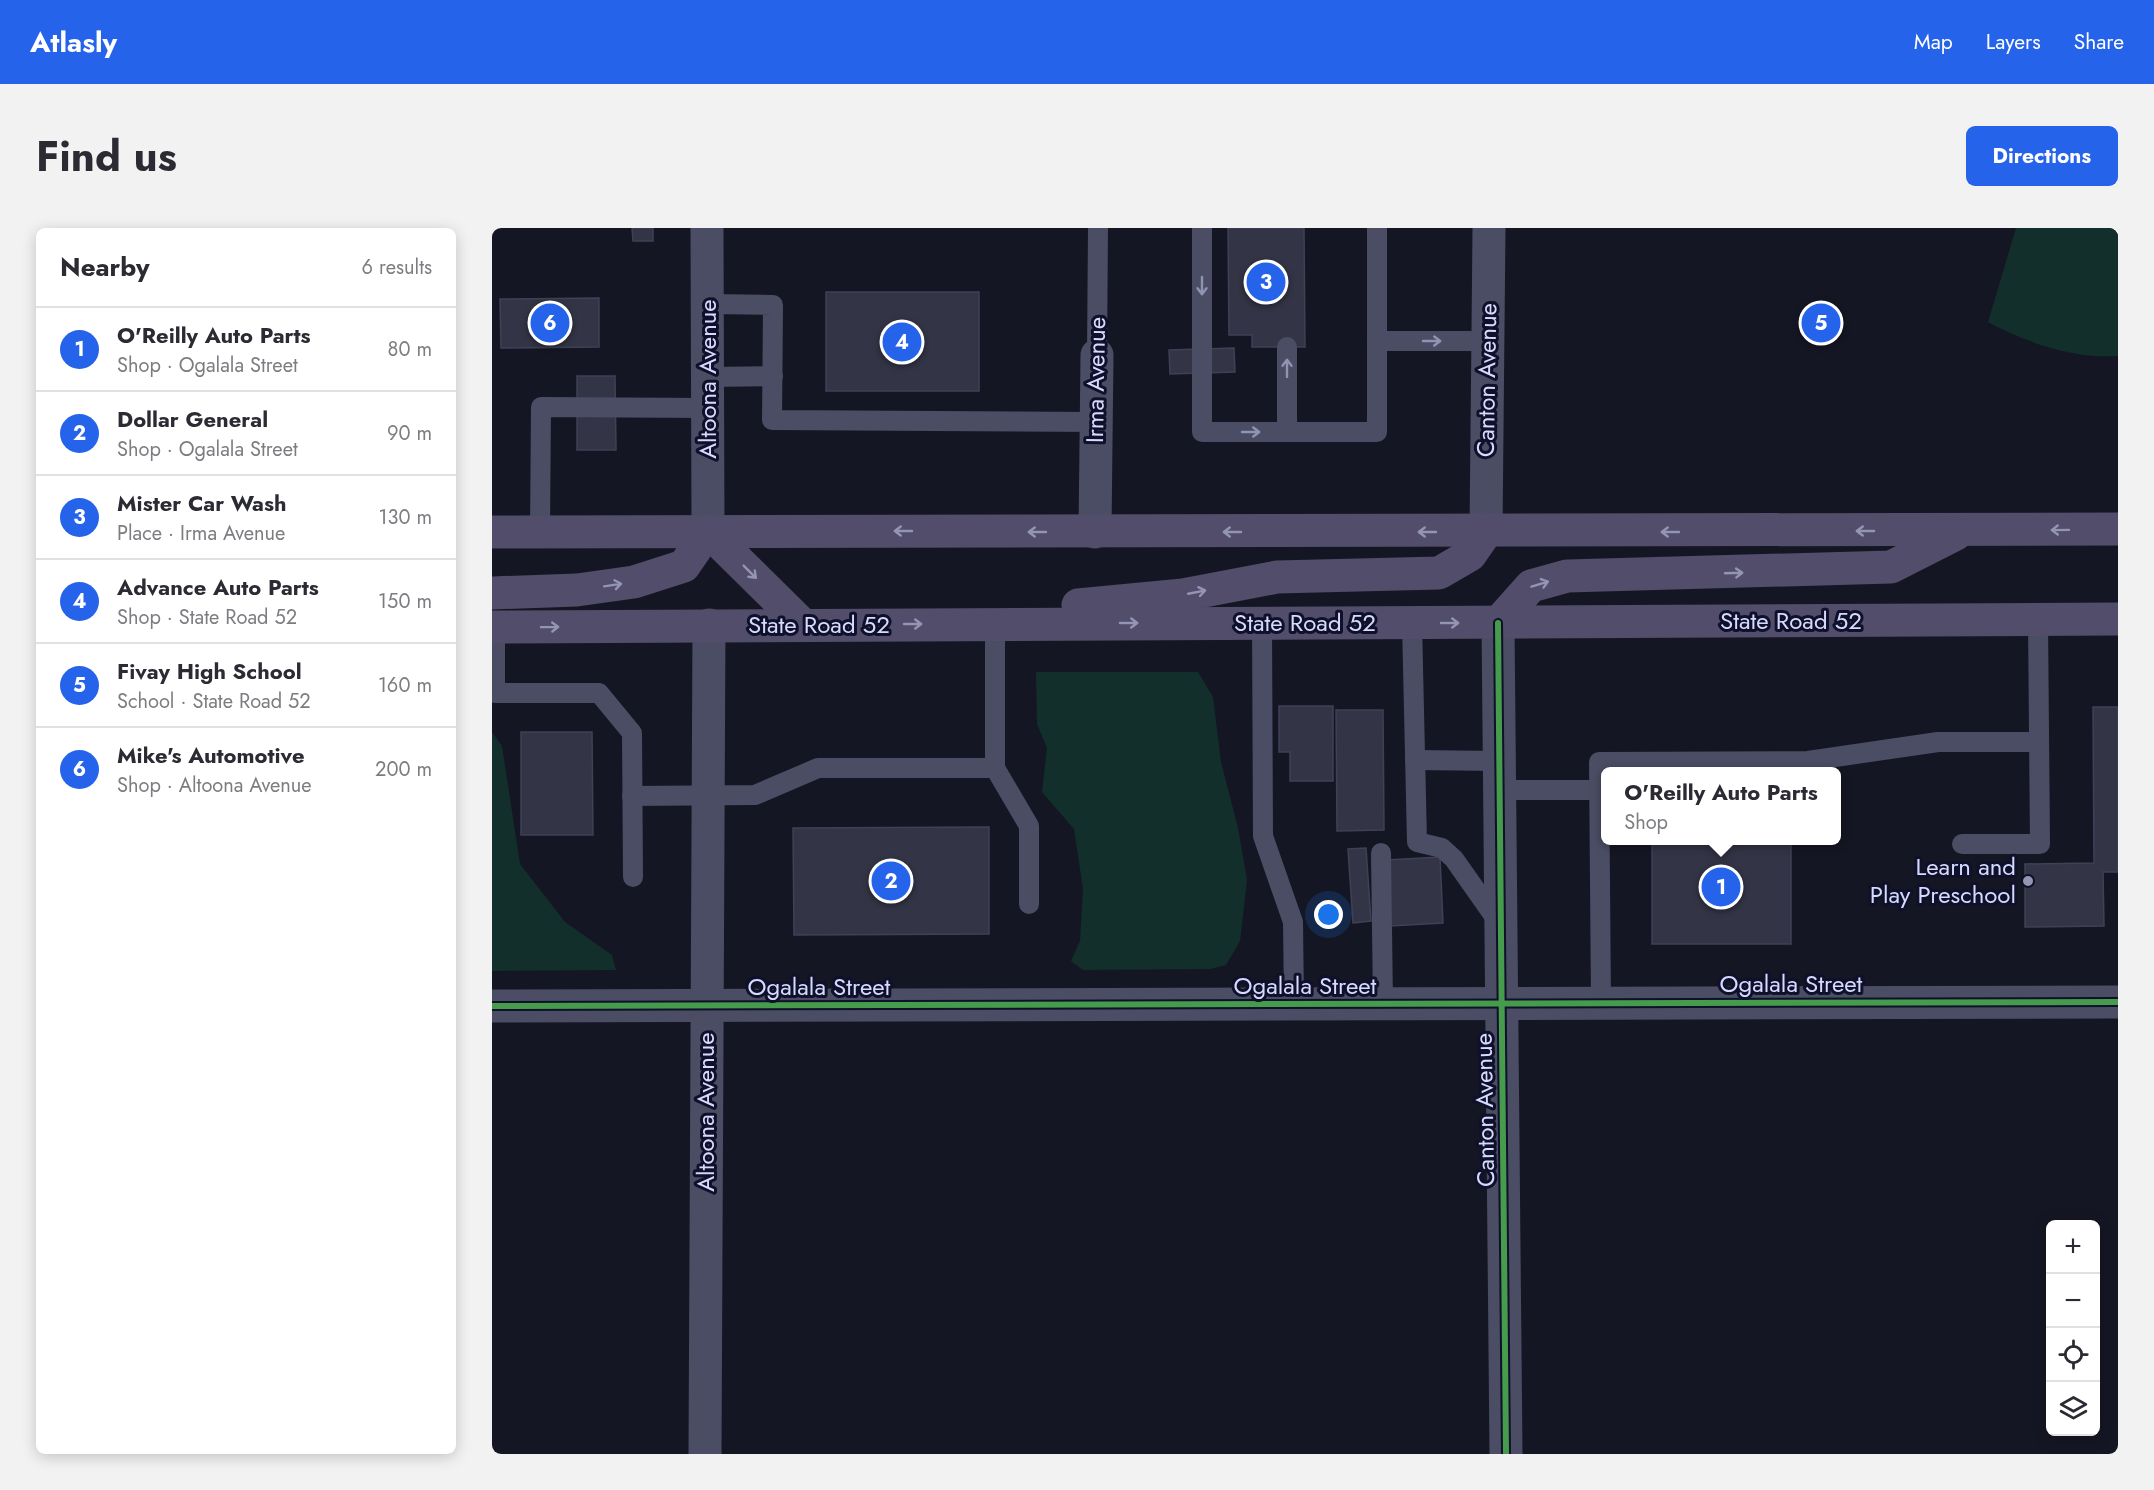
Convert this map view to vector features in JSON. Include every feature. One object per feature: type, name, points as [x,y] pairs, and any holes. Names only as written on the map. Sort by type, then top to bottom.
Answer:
[{"type":"main road","points":[[492,532],[1486,532],[2118,529]]},
{"type":"main road","points":[[492,593],[577,590],[634,582],[684,566],[708,531]]},
{"type":"main road","points":[[708,531],[803,625]]},
{"type":"main road","points":[[1498,622],[1531,586],[1567,576],[1891,567],[1962,531]]},
{"type":"main road","points":[[995,624],[1052,607],[1183,595],[1277,577],[1439,573],[1470,555],[1486,532]]},
{"type":"main road","name":"State Road 52","points":[[493,627],[2118,620]]},
{"type":"street","name":"Altoona Avenue","points":[[707,228],[708,531]]},
{"type":"street","name":"Canton Avenue","points":[[1486,532],[1489,228]]},
{"type":"street","name":"Irma Avenue","points":[[1095,532],[1097,355]]},
{"type":"street","name":"Canton Avenue","points":[[1498,622],[1506,1454]]},
{"type":"street","name":"Altoona Avenue","points":[[705,1454],[708,625]]},
{"type":"street","name":"Ogalala Street","points":[[492,1006],[2118,1002]]},
{"type":"lane","name":"Irma Avenue","points":[[1097,355],[1098,228]]},
{"type":"lane","points":[[1202,228],[1202,432],[1377,432],[1377,228]]},
{"type":"lane","points":[[708,304],[773,305],[772,420],[1096,422]]},
{"type":"lane","points":[[1377,341],[1488,341]]},
{"type":"lane","points":[[1287,346],[1287,432]]},
{"type":"lane","points":[[540,532],[541,406],[708,392],[772,376]]},
{"type":"lane","points":[[1962,844],[2040,844],[2038,619]]},
{"type":"lane","points":[[1412,622],[1417,842],[1442,848],[1454,859],[1501,926]]},
{"type":"lane","points":[[1262,623],[1263,836],[1293,922],[1294,1004]]},
{"type":"lane","points":[[995,624],[995,768],[1029,826],[1029,904]]},
{"type":"lane","points":[[493,627],[495,693],[599,693],[632,733],[633,877]]},
{"type":"lane","points":[[1601,1003],[1599,762],[1808,761],[1938,742],[2039,742]]},
{"type":"lane","points":[[1415,760],[1500,776],[1599,790]]},
{"type":"lane","points":[[632,796],[754,795],[818,768],[995,768]]},
{"type":"lane","points":[[1381,854],[1383,1004]]},
{"type":"green space","points":[[2016,228],[2118,228],[2118,356],[2085,355],[2051,348],[2018,337],[1988,322]]},
{"type":"green space","points":[[1036,672],[1198,672],[1213,697],[1221,762],[1238,828],[1247,880],[1240,941],[1226,965],[1210,969],[1083,970],[1071,961],[1080,941],[1083,889],[1074,829],[1042,792],[1047,748],[1037,724]]},
{"type":"green space","points":[[492,732],[502,746],[520,864],[565,922],[612,955],[616,970],[492,971]]},
{"type":"building","points":[[632,228],[653,228],[653,241],[633,241]]},
{"type":"building","points":[[1228,228],[1304,228],[1305,347],[1252,347],[1252,335],[1229,335]]},
{"type":"building","points":[[826,292],[979,292],[979,391],[826,391]]},
{"type":"building","points":[[599,298],[599,347],[501,348],[500,299]]},
{"type":"building","points":[[1234,348],[1235,372],[1170,374],[1169,350]]},
{"type":"building","points":[[577,376],[615,376],[616,450],[577,450]]},
{"type":"building","points":[[1279,706],[1333,706],[1333,781],[1290,781],[1290,752],[1279,752]]},
{"type":"building","points":[[2093,707],[2118,707],[2118,872],[2103,872],[2104,926],[2025,927],[2025,864],[2094,863]]},
{"type":"building","points":[[1336,710],[1383,710],[1384,830],[1337,831]]},
{"type":"building","points":[[521,732],[592,732],[593,835],[521,835]]},
{"type":"building","points":[[989,827],[989,934],[794,935],[793,828]]},
{"type":"building","points":[[1652,845],[1791,845],[1791,944],[1652,944]]},
{"type":"building","points":[[1366,848],[1371,921],[1353,923],[1348,849]]},
{"type":"building","points":[[1440,857],[1443,923],[1390,926],[1387,860]]},
{"type":"cycle path","points":[[1498,623],[1506,1454]]},
{"type":"cycle path","points":[[492,1006],[2118,1002]]},
{"type":"place","name":"Mister Car Wash","points":[[1266,282]]},
{"type":"place","name":"Mike's Automotive","points":[[550,323]]},
{"type":"place","name":"Fivay High School","points":[[1821,323]]},
{"type":"place","name":"Advance Auto Parts","points":[[902,342]]},
{"type":"place","name":"Dollar General","points":[[891,881]]},
{"type":"place","name":"Learn and Play Preschool","points":[[2028,881]]},
{"type":"place","name":"O'Reilly Auto Parts","points":[[1721,887]]}]
